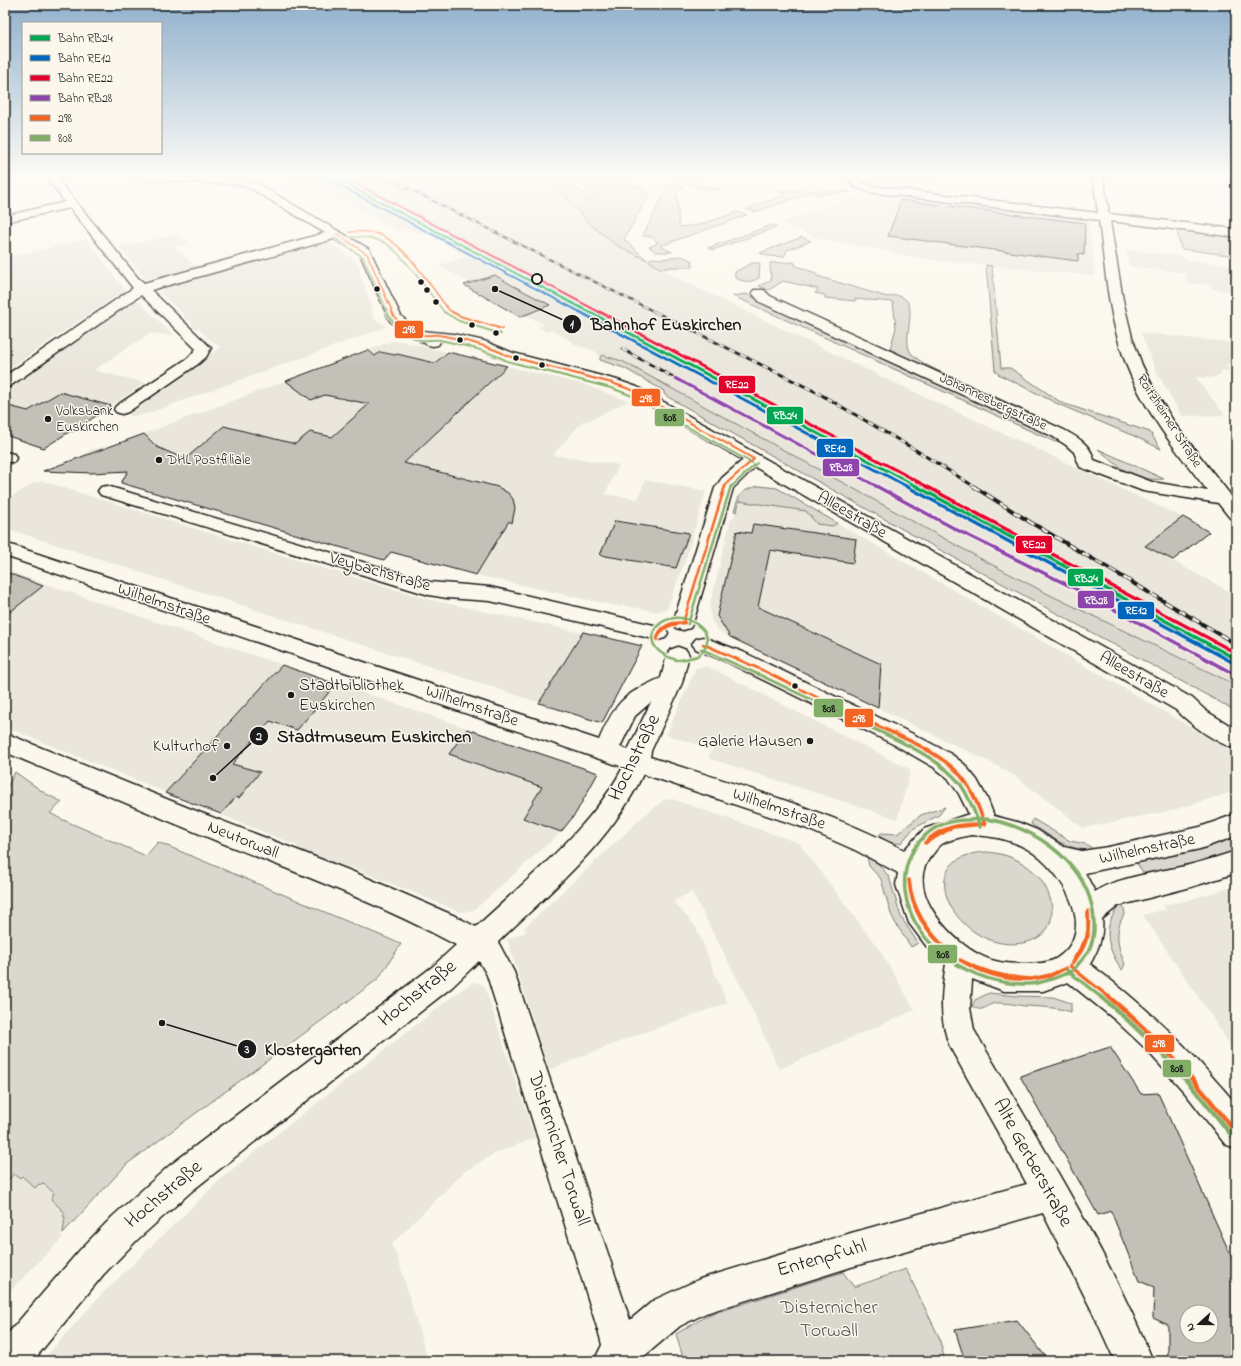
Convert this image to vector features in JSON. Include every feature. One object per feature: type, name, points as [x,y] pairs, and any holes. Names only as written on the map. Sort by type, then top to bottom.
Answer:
[{"type":"street","points":[[100,240],[133,281],[204,348],[201,354],[193,361],[122,409]]},
{"type":"street","points":[[5,383],[142,288],[316,240]]},
{"type":"street","name":"Alleestraße","points":[[346,240],[367,254],[395,318],[406,328],[434,342],[496,358],[508,356],[632,390],[1184,704],[1207,723],[1236,740]]},
{"type":"street","name":"Roitzheimer Straße","points":[[1108,240],[1118,306],[1137,373],[1174,434],[1236,514]]},
{"type":"street","name":"Johannesbergstraße","points":[[759,293],[765,299],[1058,433],[1076,443],[1082,449],[1086,456],[1086,463],[1112,474],[1148,486],[1224,499]]},
{"type":"street","points":[[683,622],[724,488],[732,478],[754,459]]},
{"type":"street","name":"Veybachstraße","points":[[107,491],[430,588],[447,591],[490,594],[658,633]]},
{"type":"street","name":"Wilhelmstraße","points":[[5,549],[813,820],[864,842],[911,867]]},
{"type":"street","points":[[683,622],[697,628],[702,633],[703,644],[694,653],[678,655],[663,650],[658,644],[658,633],[667,624],[683,622]]},
{"type":"street","points":[[703,644],[734,657],[905,740],[943,761],[956,771],[968,787],[975,798],[985,825]]},
{"type":"street","name":"Hochstraße","points":[[9,1361],[92,1263],[131,1223],[181,1178],[442,976],[479,943],[587,837],[605,816],[625,787],[637,762],[639,752],[671,683],[678,655]]},
{"type":"street","name":"Hochstraße","points":[[606,751],[631,704],[671,683]]},
{"type":"street","name":"Alleestraße","points":[[1184,704],[1205,709],[1236,726]]},
{"type":"street","name":"Neutorwall","points":[[5,742],[170,811],[342,879],[445,925],[479,943]]},
{"type":"street","points":[[985,825],[1004,828],[1022,834],[1057,857],[1075,878],[1087,901],[1090,913],[1090,925],[1085,948],[1070,966],[1048,977],[1020,980],[990,974],[961,961],[936,940],[918,916],[913,903],[910,890],[911,867],[920,847],[937,833],[959,826],[985,825]]},
{"type":"street","name":"Wilhelmstraße","points":[[1057,857],[1082,862],[1108,858],[1200,838],[1236,825]]},
{"type":"street","name":"Wilhelmstraße","points":[[1090,913],[1109,897],[1123,892],[1191,876],[1236,862]]},
{"type":"street","name":"Disternicher Torwall","points":[[479,943],[490,953],[500,972],[620,1357]]},
{"type":"street","name":"Alte Gerberstraße","points":[[961,961],[954,998],[956,1018],[961,1037],[1051,1194],[1107,1302],[1134,1361]]},
{"type":"street","points":[[1070,966],[1112,998],[1154,1036],[1200,1086],[1236,1132]]},
{"type":"street","name":"Entenpfuhl","points":[[620,1357],[667,1313],[700,1297],[851,1250],[1051,1194]]},
{"type":"shaded area","points":[[88,240],[125,290],[5,371],[5,261],[8,260],[6,258]]},
{"type":"shaded area","points":[[152,240],[185,240],[189,243],[174,247],[196,267],[146,280],[119,247]]},
{"type":"shaded area","points":[[437,240],[611,240],[616,245],[648,260],[671,275],[876,374],[1182,517],[1209,532],[1173,561],[1236,595],[1236,685],[1050,595],[985,561],[670,387],[600,355],[600,357],[595,351],[577,345],[552,330],[546,332],[538,327],[544,325],[526,315],[520,317],[480,295],[464,285],[470,283],[439,266],[466,256]]},
{"type":"shaded area","points":[[827,240],[1091,240],[1095,276],[931,260]]},
{"type":"shaded area","points":[[327,243],[343,251],[343,253],[353,258],[357,265],[360,266],[359,271],[373,309],[373,318],[387,327],[146,414],[131,416],[125,410],[221,347],[211,341],[198,328],[195,329],[190,320],[187,321],[181,312],[160,293],[162,290],[166,287]]},
{"type":"shaded area","points":[[1126,249],[1182,256],[1183,259],[1236,266],[1236,292],[1212,289],[1211,285],[1188,283],[1186,273],[1129,266]]},
{"type":"shaded area","points":[[136,301],[139,302],[174,336],[150,333],[94,370],[145,383],[44,448],[5,435],[5,391],[130,303]]},
{"type":"shaded area","points":[[1141,333],[1236,343],[1236,365],[1226,364],[1229,371],[1221,370],[1222,374],[1211,378],[1195,377],[1225,415],[1182,416],[1157,373]]},
{"type":"shaded area","points":[[393,341],[400,341],[582,384],[628,401],[586,422],[583,421],[553,455],[619,465],[605,494],[638,499],[645,480],[706,491],[685,561],[667,609],[658,612],[622,605],[621,607],[439,566],[391,552],[384,560],[109,470],[97,473],[84,472],[78,460],[82,455],[93,449],[111,446]]},
{"type":"shaded area","points":[[42,481],[427,599],[642,646],[602,723],[5,528],[5,501],[34,483]]},
{"type":"shaded area","points":[[739,501],[806,511],[817,524],[833,526],[837,523],[1236,753],[1236,791],[1173,810],[1083,828],[1015,776],[990,762],[724,634],[717,629],[711,620],[710,605],[730,522],[737,512]]},
{"type":"shaded area","points":[[5,570],[595,772],[596,776],[576,813],[561,832],[474,910],[461,912],[353,868],[320,858],[317,862],[313,859],[315,856],[311,859],[306,857],[307,853],[297,849],[298,846],[5,727]]},
{"type":"shaded area","points":[[707,666],[911,770],[897,819],[708,758],[713,749],[666,735],[696,668]]},
{"type":"shaded area","points":[[665,799],[672,799],[799,843],[881,952],[915,1010],[779,1069],[744,992],[692,892],[673,901],[696,927],[727,1003],[626,1039],[549,1070],[507,939],[526,932],[524,928],[645,815]]},
{"type":"shaded area","points":[[1236,886],[1236,1053],[1143,915],[1166,909],[1163,905],[1185,901]]},
{"type":"shaded area","points":[[473,982],[484,985],[535,1138],[494,1154],[462,1173],[391,1245],[397,1255],[428,1361],[42,1361],[98,1298],[225,1175],[449,999]]},
{"type":"shaded area","points":[[14,1174],[39,1184],[43,1183],[54,1193],[51,1199],[65,1214],[65,1217],[63,1233],[61,1235],[63,1237],[6,1295],[8,1297],[5,1300],[5,1183]]},
{"type":"green space","points":[[609,240],[625,240],[647,260],[616,245]]},
{"type":"green space","points":[[655,240],[678,240],[660,246],[672,252],[656,252],[649,247],[658,243]]},
{"type":"green space","points":[[731,240],[742,240],[713,250],[708,248]]},
{"type":"green space","points":[[795,240],[811,241],[787,250],[784,257],[768,256],[760,253]]},
{"type":"green space","points":[[1179,240],[1236,240],[1236,256],[1181,249]]},
{"type":"green space","points":[[682,256],[692,261],[693,267],[672,267],[661,269],[648,260],[652,258],[663,259]]},
{"type":"green space","points":[[793,262],[796,266],[816,273],[817,276],[887,297],[897,295],[906,300],[909,305],[910,313],[908,347],[916,358],[936,370],[1066,430],[1064,431],[936,373],[890,349],[896,328],[893,302],[855,299],[855,301],[825,298],[825,295],[815,293],[818,289],[783,281],[769,290],[759,286],[771,280],[770,263]]},
{"type":"green space","points":[[752,263],[760,263],[759,278],[753,281],[747,281],[735,278],[735,272]]},
{"type":"green space","points":[[986,265],[992,266],[1001,368],[1010,368],[1062,403],[1150,432],[1161,449],[1060,405],[998,374],[995,370]]},
{"type":"green space","points":[[746,294],[973,396],[1062,441],[1055,442],[733,296]]},
{"type":"green space","points":[[602,355],[622,361],[985,561],[1050,595],[1236,685],[1236,711],[911,534],[668,397],[664,394],[664,391],[624,368],[600,360]]},
{"type":"green space","points":[[1098,449],[1164,479],[1135,476],[1120,467]]},
{"type":"green space","points":[[759,486],[777,488],[837,523],[833,526],[817,524],[806,511],[739,501],[737,512],[734,511],[737,500],[744,491]]},
{"type":"green space","points":[[15,772],[46,794],[62,802],[50,813],[59,818],[146,856],[158,842],[401,944],[378,979],[127,1164],[63,1233],[65,1217],[63,1216],[65,1213],[51,1199],[54,1193],[43,1183],[41,1185],[39,1184],[35,1188],[22,1176],[20,1178],[14,1174],[5,1183],[5,791]]},
{"type":"green space","points":[[945,807],[939,815],[913,829],[901,843],[889,842],[879,835],[881,833],[897,834],[921,815]]},
{"type":"green space","points":[[1033,819],[1070,841],[1086,844],[1095,850],[1085,850],[1061,843],[1031,824]]},
{"type":"green space","points":[[1236,837],[1236,852],[1199,863],[1145,876],[1136,862],[1187,852]]},
{"type":"green space","points":[[986,852],[1005,855],[1023,863],[1041,880],[1051,902],[1052,913],[1050,923],[1044,932],[1035,939],[1022,943],[998,942],[978,934],[961,920],[949,903],[945,885],[948,869],[962,858]]},
{"type":"green space","points":[[867,856],[879,864],[889,877],[901,917],[918,943],[911,947],[891,914],[881,879],[869,866]]},
{"type":"green space","points":[[1122,903],[1125,913],[1119,926],[1118,938],[1120,951],[1125,964],[1122,970],[1112,953],[1108,936],[1111,920],[1115,911]]},
{"type":"green space","points":[[989,993],[1017,996],[1053,997],[1071,1003],[1071,1012],[1054,1008],[1003,1003],[995,1003],[983,1009],[972,1006],[975,1000]]},
{"type":"green space","name":"Disternicher Torwall","points":[[906,1269],[939,1337],[945,1361],[684,1361],[676,1334],[708,1315],[843,1272],[854,1287]]},
{"type":"building","points":[[916,240],[1084,240],[1084,255],[1078,254],[1078,261]]},
{"type":"building","points":[[495,275],[550,305],[520,317],[464,285]]},
{"type":"building","points":[[368,350],[375,356],[380,352],[395,355],[397,354],[435,363],[448,352],[507,366],[404,463],[498,487],[508,493],[513,499],[515,508],[512,523],[509,521],[476,575],[391,552],[384,560],[121,483],[128,471],[92,473],[43,471],[144,434],[157,447],[185,459],[224,426],[295,444],[310,432],[332,437],[369,404],[325,395],[311,400],[286,381]]},
{"type":"building","name":"Volksbank Euskirchen","points":[[60,392],[111,406],[72,432],[72,430],[44,448],[5,435],[5,405],[28,411]]},
{"type":"building","points":[[1183,517],[1209,532],[1173,560],[1145,546]]},
{"type":"building","points":[[615,521],[689,533],[676,568],[600,555]]},
{"type":"building","points":[[753,524],[856,539],[853,563],[770,550],[758,607],[881,664],[878,708],[730,637],[717,616],[737,531],[751,533]]},
{"type":"building","points":[[5,572],[43,586],[5,616]]},
{"type":"building","points":[[583,632],[642,646],[602,723],[539,703]]},
{"type":"building","name":"Kulturhof","points":[[282,665],[336,684],[297,730],[270,721],[232,764],[260,772],[239,798],[236,797],[221,814],[165,793]]},
{"type":"building","points":[[467,729],[598,773],[576,813],[561,832],[523,818],[542,787],[449,754]]},
{"type":"building","points":[[1110,1047],[1141,1094],[1158,1093],[1236,1267],[1236,1361],[1176,1361],[1168,1357],[1168,1325],[1153,1318],[1154,1287],[1139,1281],[1111,1211],[1098,1215],[1020,1076]]},
{"type":"building","points":[[1017,1320],[1049,1361],[965,1361],[955,1330]]},
{"type":"railway","points":[[510,240],[655,312]]},
{"type":"railway","points":[[655,312],[818,393],[914,449],[975,487]]},
{"type":"railway","points":[[622,349],[675,378]]},
{"type":"railway","points":[[973,486],[1030,522],[1236,644]]},
{"type":"rail line","name":"RE12","points":[[443,240],[691,370],[1234,663]]},
{"type":"rail line","name":"RB24","points":[[452,240],[693,366],[1236,659]]},
{"type":"rail line","name":"RE22","points":[[463,240],[695,362],[1236,653]]},
{"type":"rail line","name":"RB28","points":[[675,378],[959,531],[1076,589],[1236,675]]},
{"type":"transit line","name":"808","points":[[337,240],[363,257],[391,320],[403,332],[421,340],[438,340],[496,355],[507,361],[611,388],[630,395],[752,463]]},
{"type":"transit line","name":"298","points":[[346,240],[367,254],[395,318],[406,328],[422,335],[439,335],[498,350],[508,356],[612,383],[632,390],[754,459]]},
{"type":"transit line","name":"808","points":[[376,240],[385,243],[396,251],[446,314],[459,321],[501,334]]},
{"type":"transit line","name":"298","points":[[389,240],[400,249],[427,280],[449,310],[460,316],[502,329]]},
{"type":"transit line","name":"298","points":[[683,623],[724,488],[728,482],[754,459]]},
{"type":"transit line","name":"808","points":[[688,624],[729,490],[732,485],[757,463]]},
{"type":"transit line","name":"808","points":[[677,660],[658,651],[654,646],[651,636],[659,624],[672,617],[684,617],[696,622],[704,630],[708,639],[706,649],[697,656],[679,660]]},
{"type":"transit line","name":"298","points":[[657,640],[659,631],[666,625],[676,622],[685,623]]},
{"type":"transit line","name":"298","points":[[657,640],[661,632],[667,627],[685,623]]},
{"type":"transit line","name":"298","points":[[703,644],[742,661],[908,741],[945,762],[961,776],[970,789],[985,825]]},
{"type":"transit line","name":"808","points":[[701,649],[782,685],[908,746],[932,760],[957,780],[969,799],[980,827]]},
{"type":"transit line","name":"808","points":[[1072,971],[1040,982],[1029,984],[1009,984],[970,972],[952,962],[936,948],[922,933],[912,916],[906,897],[904,883],[907,861],[924,836],[935,828],[952,820],[984,819],[1021,829],[1039,838],[1055,850],[1069,863],[1081,878],[1089,894],[1093,911],[1094,929],[1092,943],[1087,953],[1074,969]]},
{"type":"transit line","name":"298","points":[[925,843],[936,833],[951,827],[983,824]]},
{"type":"transit line","name":"298","points":[[925,843],[953,827],[983,824]]},
{"type":"transit line","name":"298","points":[[909,880],[910,891],[921,920],[948,951]]},
{"type":"transit line","name":"298","points":[[909,880],[912,901],[916,911],[926,929],[948,951]]},
{"type":"transit line","name":"298","points":[[1072,963],[1088,936],[1088,911]]},
{"type":"transit line","name":"298","points":[[1072,963],[1082,952],[1087,940],[1089,926],[1088,911]]},
{"type":"transit line","name":"298","points":[[960,960],[986,972],[1013,978],[1032,979]]},
{"type":"transit line","name":"298","points":[[960,960],[976,969],[994,976],[1013,980],[1032,979]]},
{"type":"transit line","name":"298","points":[[1070,966],[1139,1023],[1159,1043],[1199,1085],[1236,1133]]},
{"type":"transit line","name":"298","points":[[1032,979],[1050,975],[1066,968]]},
{"type":"transit line","name":"298","points":[[1032,979],[1050,976],[1066,968]]},
{"type":"transit line","name":"808","points":[[1067,970],[1114,1007],[1156,1046],[1195,1088],[1232,1136]]},
{"type":"place","name":"Bahnhof Euskirchen","points":[[495,289]]},
{"type":"place","name":"Volksbank Euskirchen","points":[[48,419]]},
{"type":"place","name":"DHL Postfiliale","points":[[159,460]]},
{"type":"place","name":"Stadtbibliothek Euskirchen","points":[[291,695]]},
{"type":"place","name":"Galerie Hausen","points":[[810,741]]},
{"type":"place","name":"Kulturhof","points":[[227,746]]},
{"type":"place","name":"Stadtmuseum Euskirchen","points":[[213,778]]},
{"type":"place","name":"Klostergarten","points":[[162,1023]]}]
